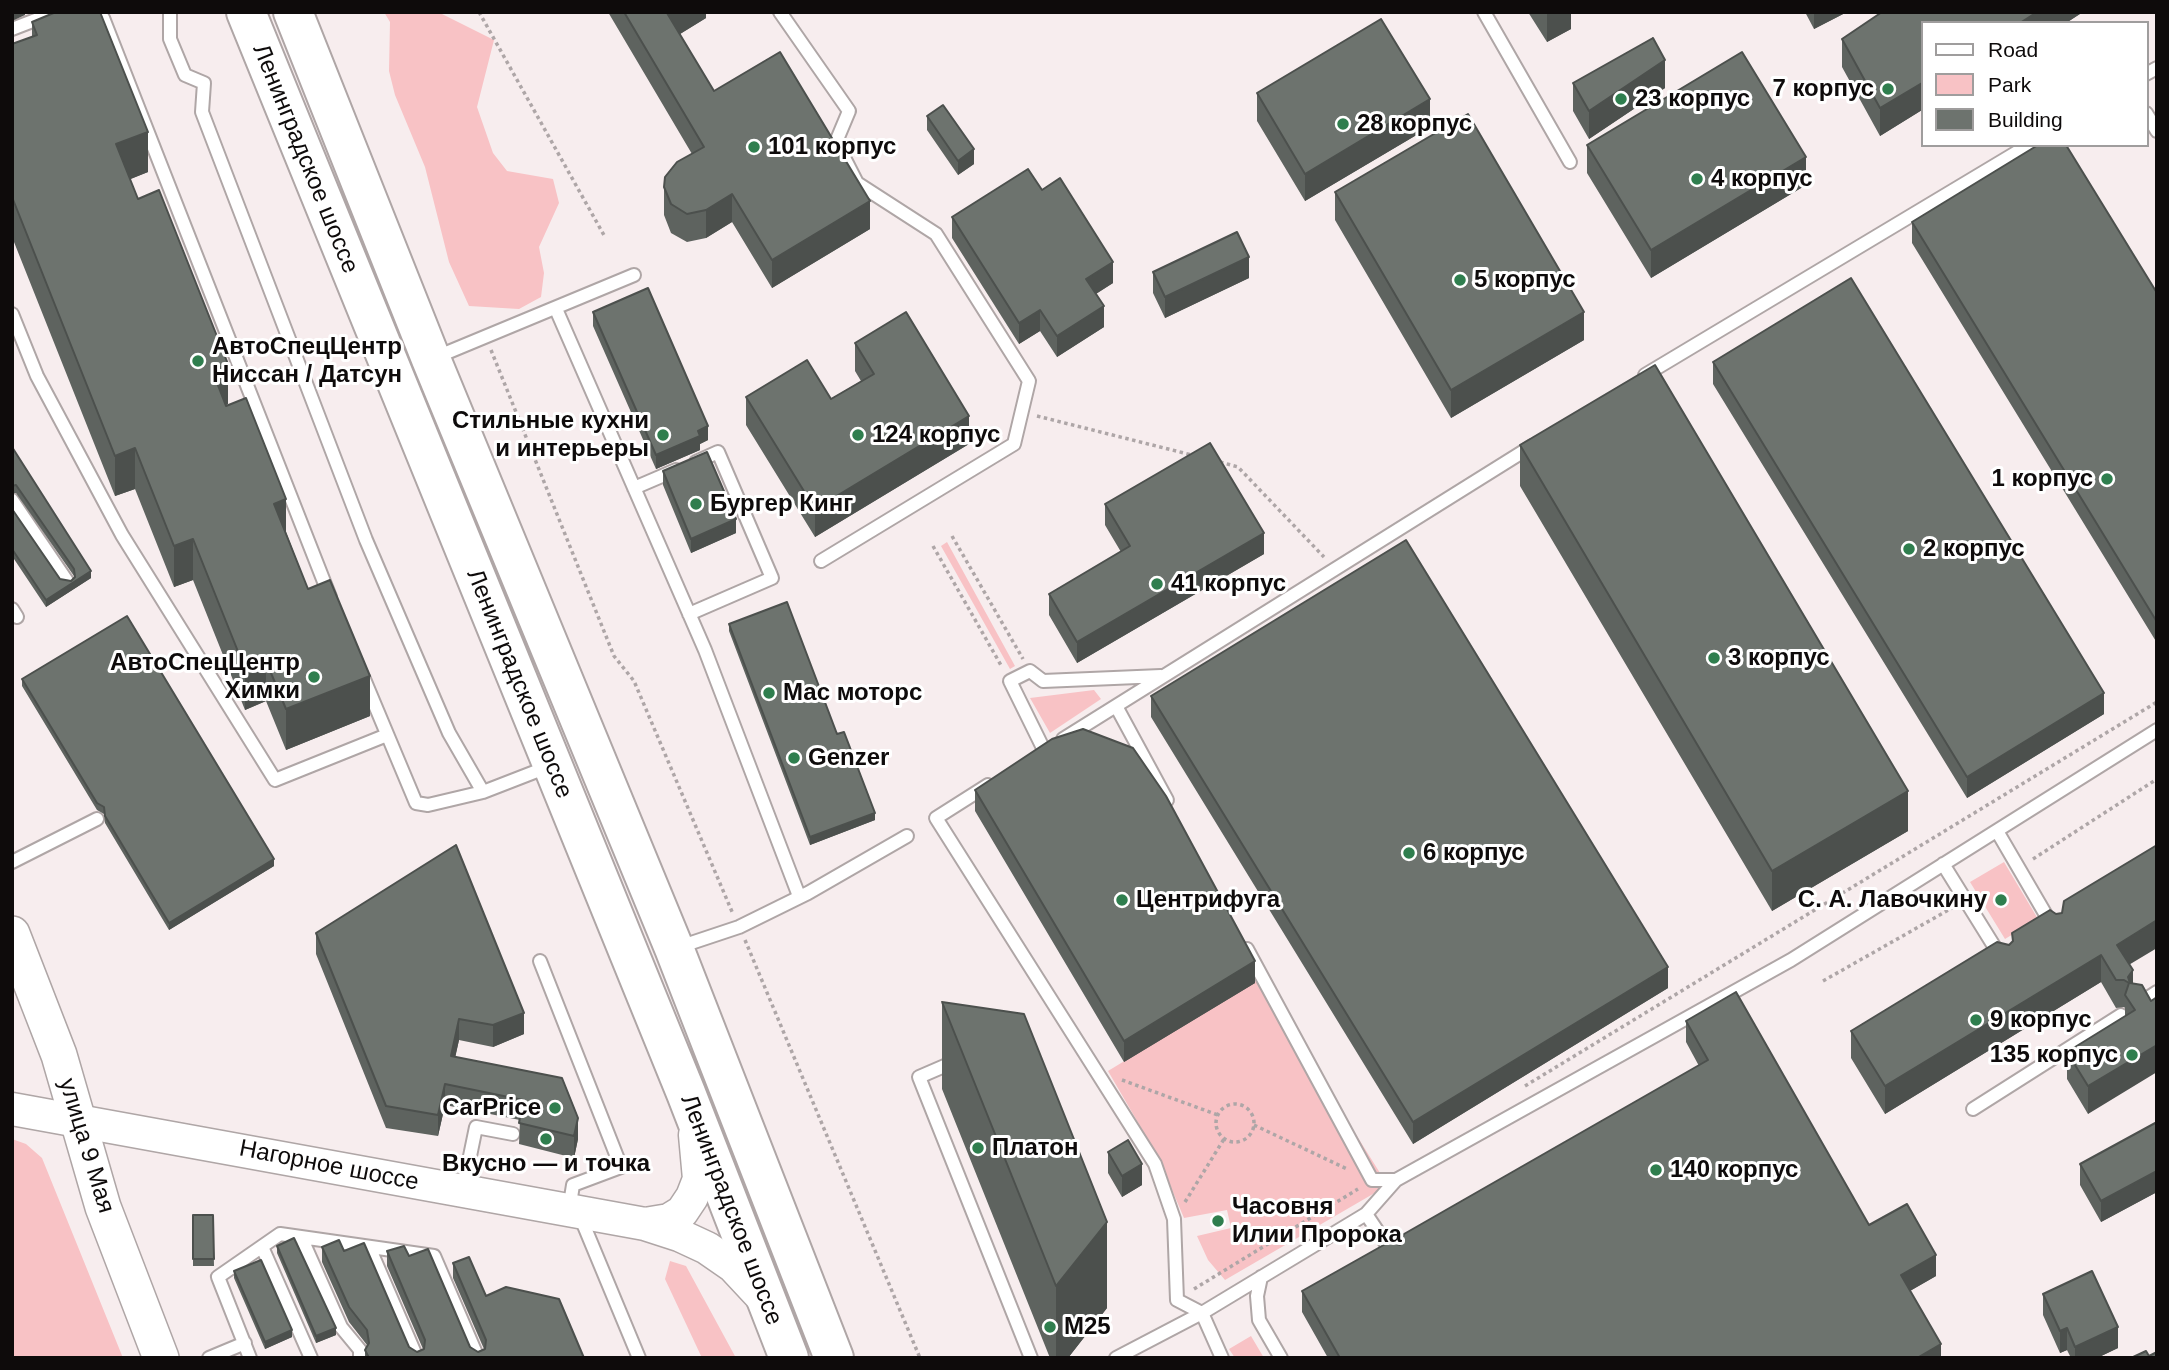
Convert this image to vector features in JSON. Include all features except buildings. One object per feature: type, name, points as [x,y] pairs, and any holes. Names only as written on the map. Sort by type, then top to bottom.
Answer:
[{"type":"highway","name":"Ленинградское шоссе","points":[[246,12],[686,1093],[789,1358]]},
{"type":"highway","name":"Ленинградское шоссе","points":[[293,12],[430,359],[674,948],[834,1358]]},
{"type":"main road","name":"улица 9 Мая","points":[[12,933],[39,996],[103,1207],[162,1358]]},
{"type":"street","points":[[645,1224],[669,1220],[682,1212],[699,1179],[697,1145],[686,1093]]},
{"type":"street","name":"Нагорное шоссе","points":[[12,1109],[645,1224],[707,1248],[733,1266],[767,1302]]},
{"type":"lane","points":[[12,29],[56,12]]},
{"type":"lane","points":[[170,12],[170,39],[185,75],[204,83],[201,112],[366,540],[449,733],[483,792]]},
{"type":"lane","points":[[780,12],[849,111],[836,142],[858,183],[936,234],[1028,381],[1014,444],[821,561]]},
{"type":"lane","points":[[1484,12],[1570,162]]},
{"type":"lane","points":[[71,30],[103,18],[336,613]]},
{"type":"lane","points":[[1628,386],[2026,147]]},
{"type":"lane","points":[[430,359],[634,275]]},
{"type":"lane","points":[[556,309],[689,614],[799,896]]},
{"type":"lane","points":[[12,314],[37,376],[122,535],[275,780],[387,735]]},
{"type":"lane","points":[[1163,676],[1042,681],[1030,671],[1010,681],[1039,754],[1546,437]]},
{"type":"lane","points":[[634,488],[718,452],[772,578],[689,614]]},
{"type":"lane","points":[[12,500],[67,581]]},
{"type":"lane","points":[[357,662],[416,803],[428,805],[483,792],[552,765]]},
{"type":"lane","points":[[1116,706],[1175,815]]},
{"type":"lane","points":[[1116,1358],[1202,1313],[1366,1214],[1396,1180],[1791,960],[2157,730]]},
{"type":"lane","points":[[1001,777],[936,818],[1155,1164],[1174,1219],[1177,1300],[1202,1313],[1222,1358]]},
{"type":"lane","points":[[12,862],[97,819]]},
{"type":"lane","points":[[1997,831],[2057,933]]},
{"type":"lane","points":[[674,948],[739,927],[907,836]]},
{"type":"lane","points":[[1942,864],[2005,965]]},
{"type":"lane","points":[[1241,937],[1372,1180],[1396,1180]]},
{"type":"lane","points":[[540,961],[621,1167],[573,1185],[574,1211],[639,1358]]},
{"type":"lane","points":[[2137,1004],[2157,992]]},
{"type":"lane","points":[[1973,1109],[2121,1015]]},
{"type":"lane","points":[[967,1056],[919,1077],[1031,1358]]},
{"type":"lane","points":[[463,1191],[476,1127],[513,1134]]},
{"type":"lane","points":[[1366,1214],[1396,1259]]},
{"type":"lane","points":[[250,1358],[218,1277],[280,1234],[434,1256],[478,1358]]},
{"type":"lane","points":[[301,1237],[341,1327],[359,1350],[360,1358]]},
{"type":"lane","points":[[262,1247],[311,1358]]},
{"type":"lane","points":[[369,1247],[417,1358]]},
{"type":"lane","points":[[1261,1277],[1257,1296],[1259,1320],[1281,1358]]},
{"type":"lane","points":[[209,1358],[245,1343]]},
{"type":"path","points":[[479,12],[605,237]]},
{"type":"path","points":[[485,337],[614,656],[634,681],[920,1358]]},
{"type":"path","points":[[1021,412],[1197,457]]},
{"type":"path","points":[[1211,460],[1238,467],[1335,569]]},
{"type":"path","points":[[952,536],[1030,671]]},
{"type":"path","points":[[933,546],[1010,681]]},
{"type":"path","points":[[1523,1088],[2157,702]]},
{"type":"path","points":[[2020,868],[2157,779]]},
{"type":"path","points":[[1823,981],[1966,900]]},
{"type":"path","points":[[1095,1070],[1218,1115]]},
{"type":"path","points":[[1239,1105],[1251,1112],[1254,1125],[1248,1138],[1240,1142],[1224,1139],[1216,1126],[1218,1115],[1226,1107],[1239,1105]]},
{"type":"path","points":[[1254,1125],[1372,1180]]},
{"type":"path","points":[[1174,1219],[1224,1139]]},
{"type":"path","points":[[1177,1300],[1372,1180]]},
{"type":"green space","points":[[384,12],[438,12],[494,40],[477,107],[493,153],[507,171],[553,179],[559,203],[539,247],[544,273],[541,297],[519,309],[469,306],[449,262],[425,167],[395,95],[389,71],[390,22]]},
{"type":"green space","points":[[947,542],[1015,666],[1010,669],[941,546]]},
{"type":"green space","points":[[1094,690],[1101,699],[1050,733],[1030,698]]},
{"type":"green space","points":[[2004,862],[2038,919],[2005,939],[1970,882]]},
{"type":"green space","points":[[1259,979],[1380,1173],[1385,1187],[1225,1280],[1208,1260],[1197,1236],[1231,1228],[1227,1210],[1184,1218],[1158,1157],[1108,1071]]},
{"type":"green space","points":[[12,1139],[26,1144],[42,1158],[123,1358],[12,1358]]},
{"type":"green space","points":[[670,1261],[686,1266],[736,1358],[702,1358],[665,1279]]},
{"type":"green space","points":[[1251,1336],[1264,1358],[1235,1358],[1229,1349]]},
{"type":"place","name":"7 корпус","points":[[1888,89]]},
{"type":"place","name":"23 корпус","points":[[1621,99]]},
{"type":"place","name":"28 корпус","points":[[1343,124]]},
{"type":"place","name":"101 корпус","points":[[754,147]]},
{"type":"place","name":"4 корпус","points":[[1697,179]]},
{"type":"place","name":"5 корпус","points":[[1460,280]]},
{"type":"place","name":"АвтоСпецЦентр Ниссан / Датсун","points":[[198,361]]},
{"type":"place","name":"Стильные кухни и интерьеры","points":[[663,435]]},
{"type":"place","name":"124 корпус","points":[[858,435]]},
{"type":"place","name":"1 корпус","points":[[2107,479]]},
{"type":"place","name":"Бургер Кинг","points":[[696,504]]},
{"type":"place","name":"2 корпус","points":[[1909,549]]},
{"type":"place","name":"41 корпус","points":[[1157,584]]},
{"type":"place","name":"3 корпус","points":[[1714,658]]},
{"type":"place","name":"АвтоСпецЦентр Химки","points":[[314,677]]},
{"type":"place","name":"Мас моторс","points":[[769,693]]},
{"type":"place","name":"Genzer","points":[[794,758]]},
{"type":"place","name":"6 корпус","points":[[1409,853]]},
{"type":"place","name":"Центрифуга","points":[[1122,900]]},
{"type":"place","name":"С. А. Лавочкину","points":[[2001,900]]},
{"type":"place","name":"9 корпус","points":[[1976,1020]]},
{"type":"place","name":"135 корпус","points":[[2132,1055]]},
{"type":"place","name":"CarPrice","points":[[555,1108]]},
{"type":"place","name":"Вкусно — и точка","points":[[546,1139]]},
{"type":"place","name":"Платон","points":[[978,1148]]},
{"type":"place","name":"140 корпус","points":[[1656,1170]]},
{"type":"place","name":"Часовня Илии Пророка","points":[[1218,1221]]},
{"type":"place","name":"М25","points":[[1050,1327]]}]
